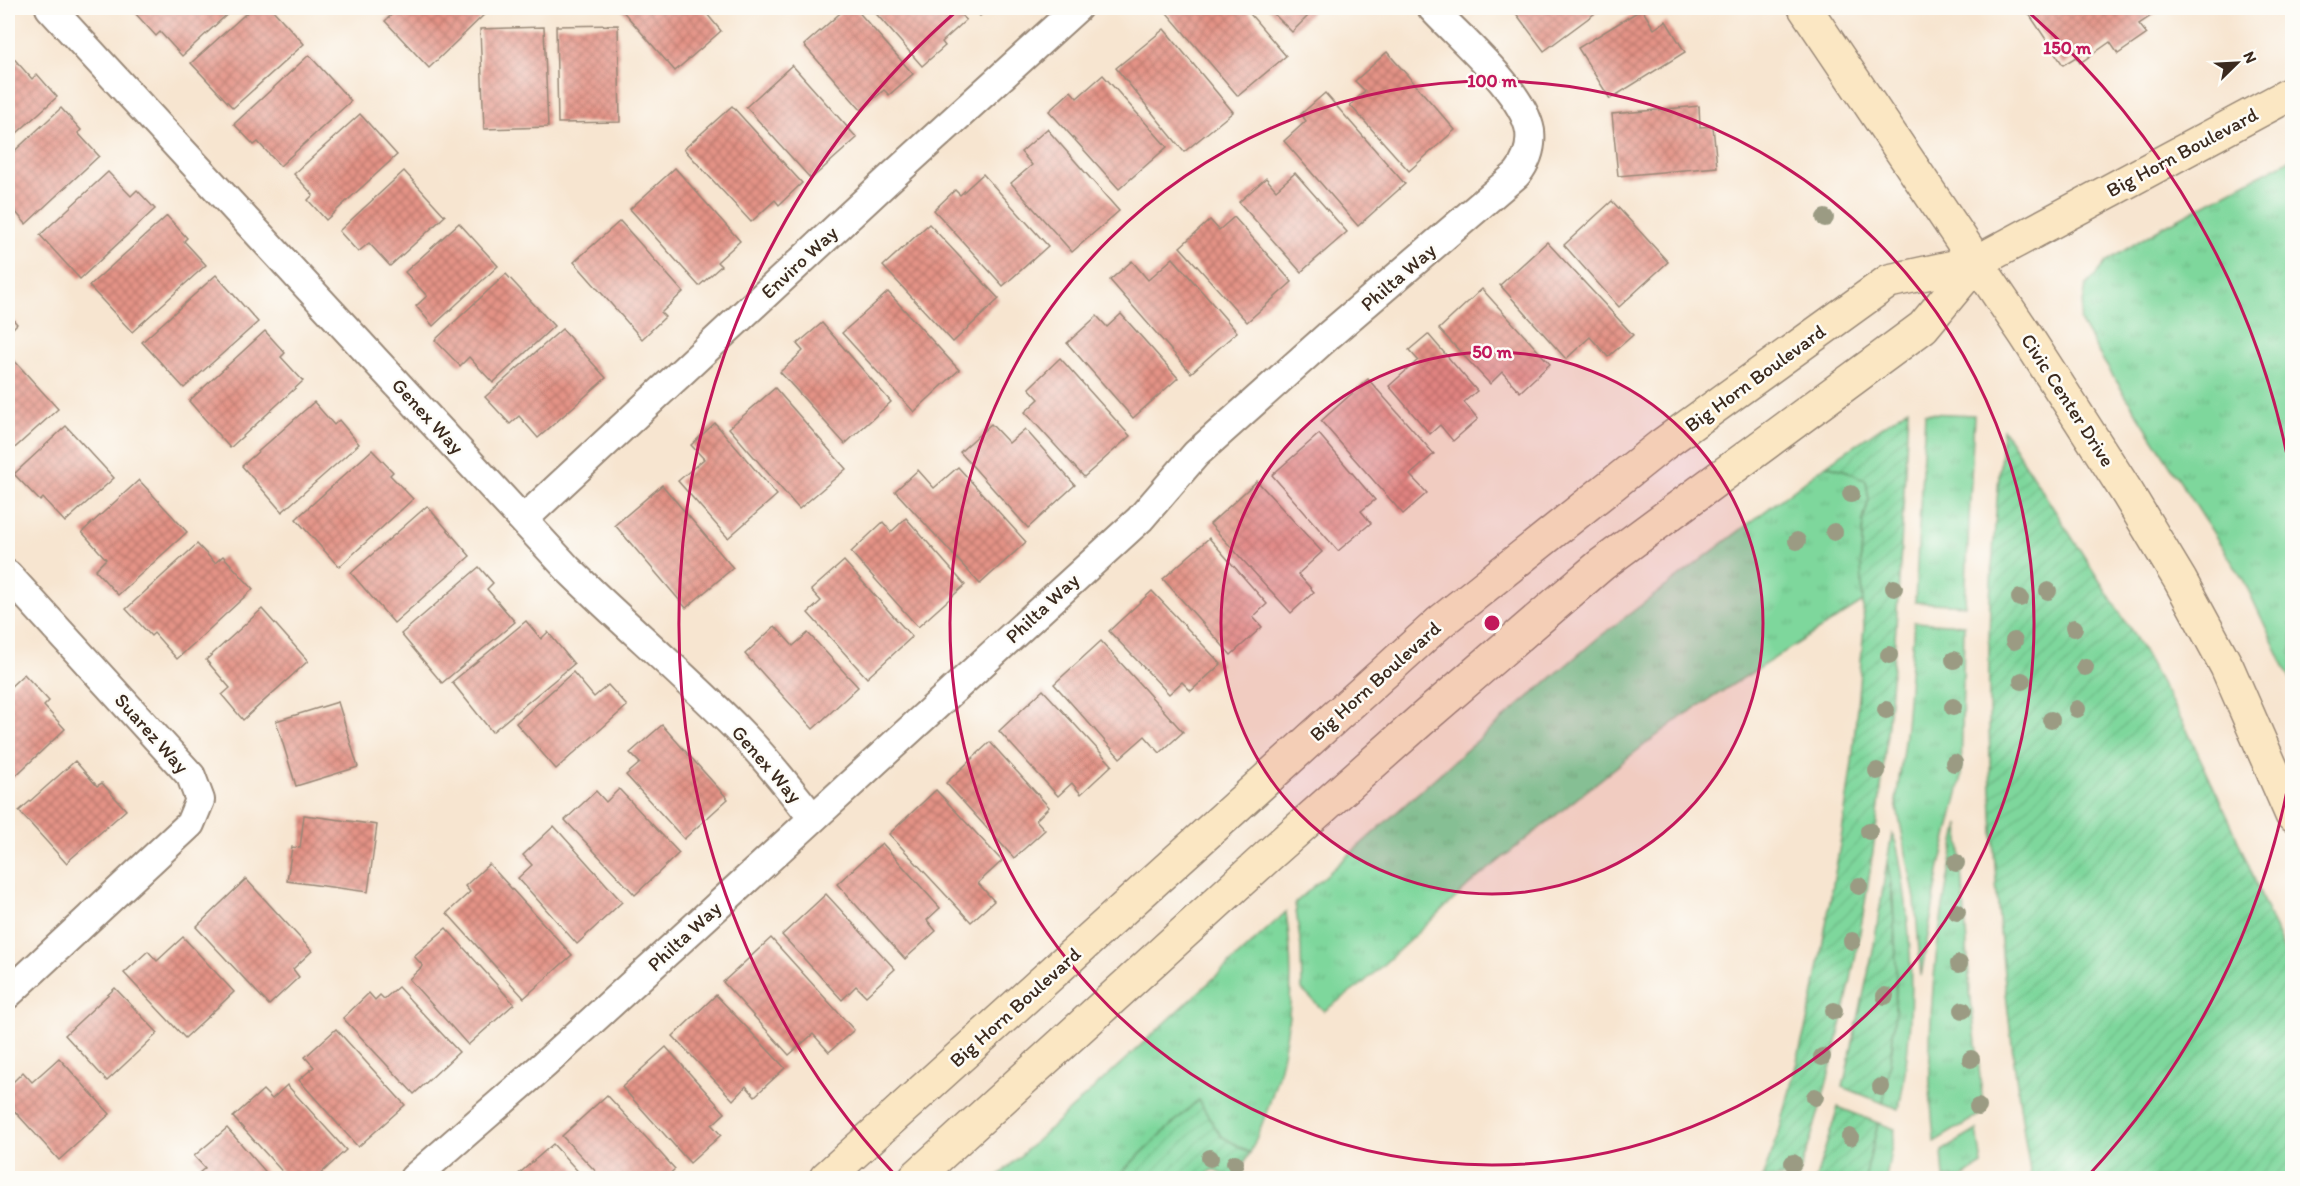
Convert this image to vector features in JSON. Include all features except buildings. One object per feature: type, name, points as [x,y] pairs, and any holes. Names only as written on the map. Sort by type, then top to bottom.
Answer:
[{"type":"main road","name":"Civic Center Drive","points":[[1805,8],[1977,262],[2128,494],[2180,580],[2228,667],[2292,815]]},
{"type":"main road","name":"Big Horn Boulevard","points":[[826,1179],[1430,631],[1662,445],[1889,281],[1977,262],[2292,93]]},
{"type":"main road","name":"Big Horn Boulevard","points":[[915,1179],[1259,864],[1429,713],[1601,565],[1923,327],[1977,262]]},
{"type":"street","name":"Genex Way","points":[[50,8],[577,578],[676,669],[746,739],[813,818]]},
{"type":"street","name":"Enviro Way","points":[[524,519],[879,188],[1077,8]]},
{"type":"street","name":"Philta Way","points":[[414,1179],[545,1064],[1140,519],[1196,454],[1328,336],[1500,189],[1522,167],[1527,161],[1530,147],[1530,130],[1525,115],[1499,79],[1432,8]]},
{"type":"street","name":"Suarez Way","points":[[8,574],[191,776],[200,800],[190,824],[8,994]]},
{"type":"green space","points":[[2292,158],[2292,683],[2244,581],[2080,321],[2086,286],[2107,261],[2157,230]]},
{"type":"green space","points":[[1908,409],[1898,603],[1890,701],[1867,894],[1849,990],[1826,1085],[1798,1178],[1762,1178],[1778,1137],[1813,998],[1852,763],[1864,627],[1861,560],[1863,521],[1869,500],[1866,480],[1826,465]]},
{"type":"green space","points":[[1925,413],[1974,415],[1965,605],[1915,602]]},
{"type":"green space","points":[[2003,429],[2134,635],[2186,728],[2232,826],[2292,969],[2292,1178],[2031,1178],[2003,963],[1992,818],[1990,601]]},
{"type":"green space","points":[[1826,465],[1866,480],[1869,500],[1863,521],[1861,560],[1863,602],[1683,716],[1630,756],[1475,880],[1361,985],[1324,1011],[1302,990],[1301,947],[1295,903],[1464,752],[1598,638]]},
{"type":"green space","points":[[1914,622],[1964,625],[1961,781],[1940,866],[1921,976],[1915,899],[1896,802],[1906,726]]},
{"type":"green space","points":[[1959,824],[1970,991],[1984,1112],[1934,1142],[1930,1097],[1933,985],[1946,888]]},
{"type":"green space","points":[[1892,834],[1897,847],[1906,903],[1911,991],[1907,1051],[1899,1109],[1883,1103],[1892,1049],[1896,990],[1893,896],[1887,862]]},
{"type":"green space","points":[[1887,862],[1894,922],[1896,982],[1892,1043],[1883,1103],[1843,1087],[1873,951]]},
{"type":"green space","points":[[1286,912],[1291,976],[1286,1036],[1273,1094],[1250,1153],[1221,1136],[1152,1145],[1115,1178],[996,1178]]},
{"type":"green space","points":[[1198,1100],[1221,1136],[1250,1153],[1235,1178],[1212,1170],[1202,1178],[1115,1178]]},
{"type":"green space","points":[[1838,1107],[1878,1123],[1865,1178],[1816,1178]]},
{"type":"green space","points":[[1878,1123],[1895,1129],[1886,1178],[1865,1178]]},
{"type":"green space","points":[[1977,1130],[1982,1165],[1961,1178],[1944,1178],[1942,1151]]}]
